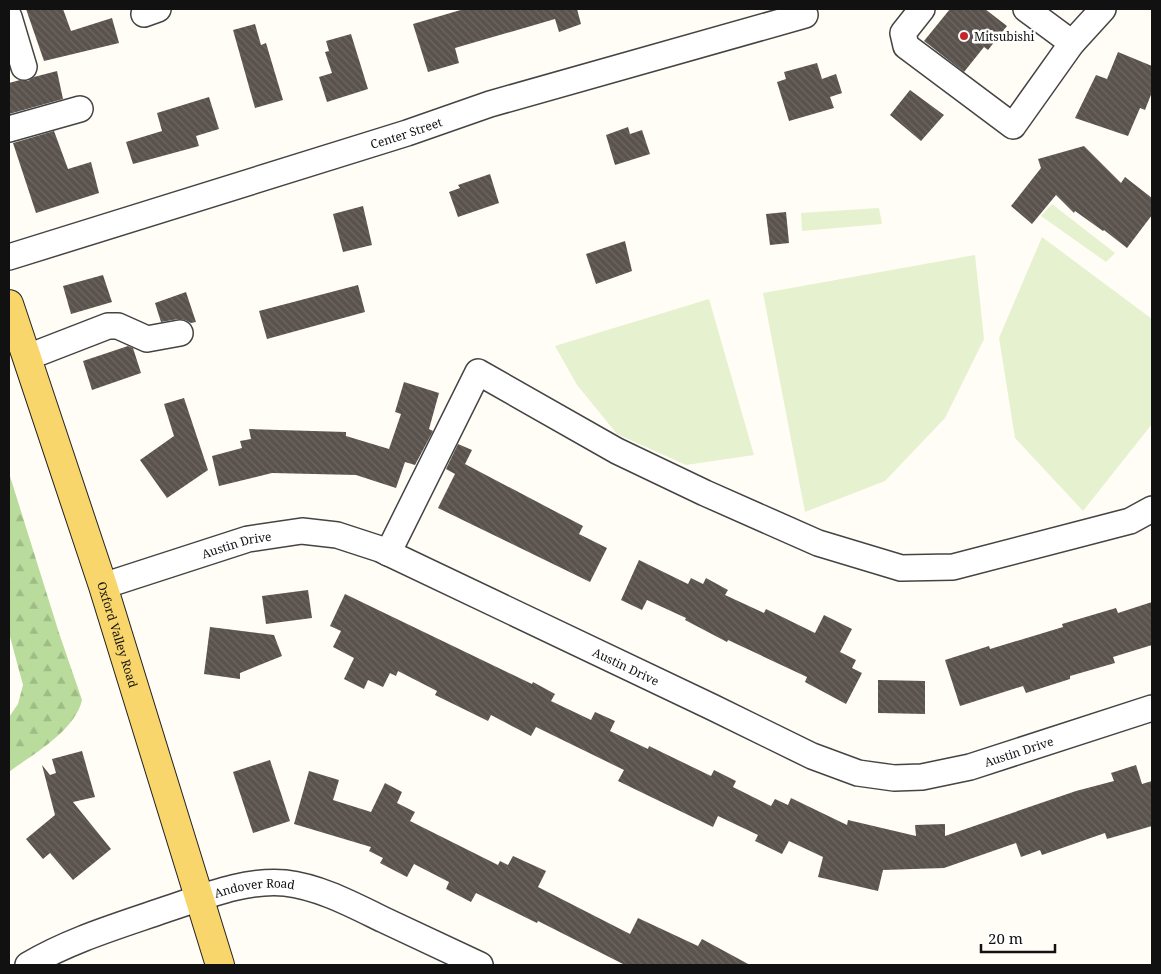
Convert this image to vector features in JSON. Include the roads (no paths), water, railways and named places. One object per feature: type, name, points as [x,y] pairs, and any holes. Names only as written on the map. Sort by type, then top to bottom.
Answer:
[{"type":"main road","name":"Oxford Valley Road","points":[[9,304],[103,586],[220,965]]},
{"type":"street","points":[[922,9],[903,33],[906,46],[1013,126],[1072,43],[1103,9]]},
{"type":"street","points":[[1026,9],[1072,43]]},
{"type":"street","name":"Center Street","points":[[9,257],[406,133],[490,104],[805,15]]},
{"type":"street","points":[[10,29],[24,67]]},
{"type":"street","points":[[9,129],[80,108]]},
{"type":"street","points":[[28,358],[108,326],[118,326],[147,339],[180,333]]},
{"type":"street","points":[[388,554],[478,372],[617,451],[705,493],[818,543],[901,568],[953,567],[1130,521],[1152,510]]},
{"type":"street","name":"Austin Drive","points":[[103,586],[248,539],[302,531],[337,535],[388,554],[812,756],[858,773],[894,778],[922,777],[970,768],[1152,708]]},
{"type":"street","name":"Andover Road","points":[[28,965],[97,932],[200,898],[230,889],[285,883],[341,899],[480,965]]},
{"type":"place","name":"Mitsubishi","points":[[964,36]]}]
